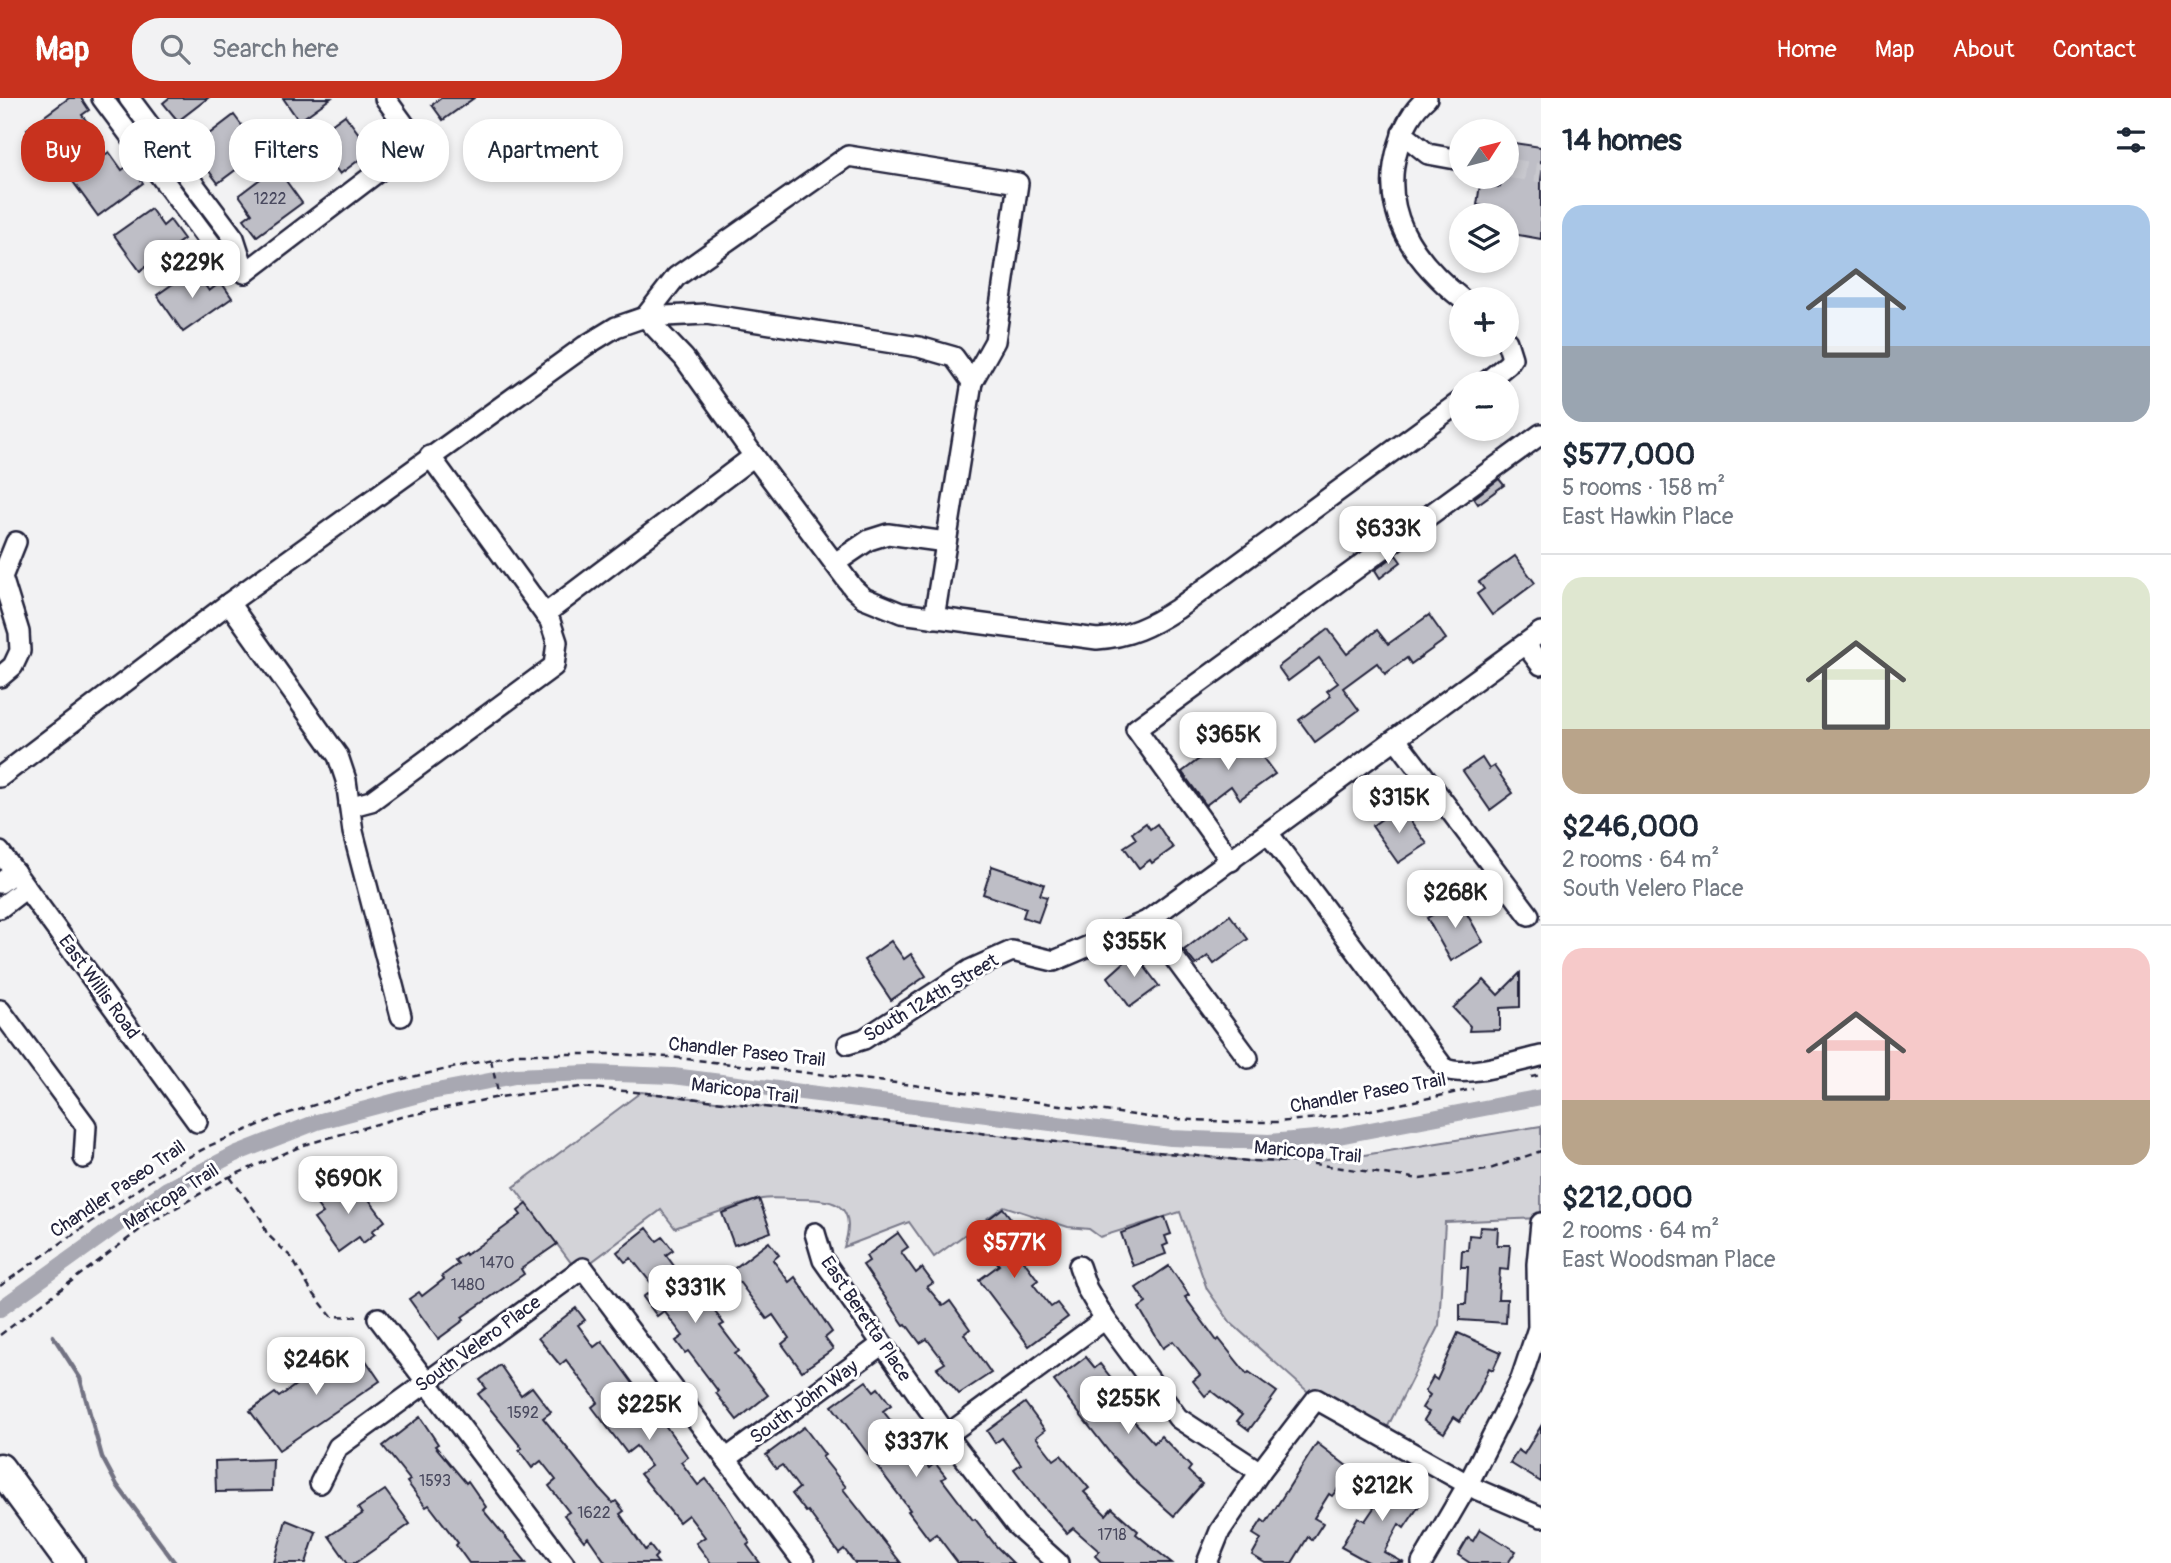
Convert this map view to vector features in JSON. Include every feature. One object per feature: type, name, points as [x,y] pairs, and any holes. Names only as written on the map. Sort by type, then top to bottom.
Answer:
[{"type":"highway","points":[[0,1468],[69,1563]]},
{"type":"street","points":[[245,273],[417,142],[385,98]]},
{"type":"street","points":[[1427,98],[1409,118],[1402,133],[1393,167],[1393,193],[1397,216],[1417,255],[1435,277],[1449,288]]},
{"type":"street","points":[[117,101],[205,200],[234,238],[245,273]]},
{"type":"street","points":[[117,101],[188,214],[214,248],[245,273]]},
{"type":"street","points":[[1402,133],[1428,154],[1449,158]]},
{"type":"street","points":[[645,317],[676,277],[848,156],[1018,183],[996,341],[972,382],[934,618]]},
{"type":"street","points":[[188,214],[205,200]]},
{"type":"street","points":[[0,777],[229,603],[430,456],[584,346],[616,327],[645,317],[706,314],[919,347],[954,357],[972,382]]},
{"type":"street","points":[[645,317],[684,358],[754,456],[835,564],[864,598],[901,613],[1097,639],[1114,638],[1150,626],[1219,580],[1449,410]]},
{"type":"street","points":[[1500,371],[1511,357]]},
{"type":"street","points":[[1231,861],[1136,729],[1541,434]]},
{"type":"street","points":[[349,804],[371,801],[554,666],[557,642],[545,614],[430,456]]},
{"type":"street","points":[[545,614],[754,456]]},
{"type":"street","points":[[835,564],[869,540],[888,534],[946,542]]},
{"type":"street","points":[[0,677],[13,666],[20,651],[19,632],[2,576],[16,542]]},
{"type":"street","points":[[229,603],[338,756],[346,780],[354,832],[401,1016]]},
{"type":"street","points":[[1533,638],[1541,666]]},
{"type":"street","name":"South 124th Street","points":[[848,1044],[864,1039],[970,970],[1012,951],[1054,961],[1147,921],[1533,638]]},
{"type":"street","points":[[1396,739],[1529,915]]},
{"type":"street","points":[[1268,833],[1444,1068],[1453,1072],[1466,1072],[1541,1056]]},
{"type":"street","name":"East Willis Road","points":[[0,852],[14,881],[197,1122]]},
{"type":"street","points":[[0,908],[14,881]]},
{"type":"street","points":[[1147,921],[1248,1058]]},
{"type":"street","points":[[0,1010],[86,1126],[84,1158]]},
{"type":"street","points":[[1422,1563],[1468,1484],[1521,1379],[1538,1328],[1537,1265],[1541,1223]]},
{"type":"street","name":"East Beretta Place","points":[[816,1233],[823,1260],[947,1436],[1016,1525],[1058,1563]]},
{"type":"street","points":[[1079,1266],[1087,1289],[1105,1318],[1178,1418],[1260,1472]]},
{"type":"street","name":"South Velero Place","points":[[320,1483],[338,1447],[583,1268],[726,1458]]},
{"type":"street","points":[[378,1318],[564,1563]]},
{"type":"street","points":[[947,1436],[1105,1318]]},
{"type":"street","name":"South John Way","points":[[726,1458],[881,1345]]},
{"type":"street","points":[[1207,1563],[1220,1531],[1260,1472],[1316,1399],[1468,1484],[1541,1517]]},
{"type":"street","points":[[726,1458],[804,1563]]},
{"type":"path","name":"Chandler Paseo Trail","points":[[0,1286],[165,1170],[209,1146],[280,1116],[380,1084],[515,1055],[610,1054],[670,1058],[913,1085],[1156,1118],[1233,1122],[1279,1122],[1346,1115],[1476,1088]]},
{"type":"path","points":[[491,1060],[499,1097]]},
{"type":"path","points":[[1528,1078],[1541,1075]]},
{"type":"path","name":"Maricopa Trail","points":[[0,1335],[145,1226],[230,1177],[304,1145],[401,1117],[499,1097],[581,1087],[1046,1142],[1249,1161],[1300,1162],[1420,1179],[1487,1170],[1541,1151]]},
{"type":"path","points":[[230,1177],[261,1219],[267,1234],[291,1256],[310,1289],[331,1315],[378,1318]]},
{"type":"shaded area","points":[[641,1092],[1046,1141],[1249,1161],[1300,1162],[1364,1155],[1541,1126],[1541,1218],[1445,1222],[1439,1325],[1383,1436],[1316,1399],[1231,1323],[1207,1289],[1180,1212],[1100,1237],[1089,1229],[1068,1227],[1004,1206],[934,1257],[909,1222],[844,1247],[848,1220],[845,1212],[838,1206],[820,1200],[766,1198],[675,1228],[661,1210],[578,1272],[514,1187]]},
{"type":"building","points":[[69,98],[81,98],[89,110],[82,115],[85,119],[41,119]]},
{"type":"building","points":[[169,98],[208,98],[181,119],[176,119],[163,103]]},
{"type":"building","points":[[283,98],[331,98],[302,119],[298,119]]},
{"type":"building","points":[[441,98],[474,98],[444,119],[432,105]]},
{"type":"building","points":[[234,115],[237,119],[229,119],[229,175],[218,183],[215,179],[215,130]]},
{"type":"building","points":[[345,115],[356,130],[356,162],[342,173],[342,119],[339,119]]},
{"type":"building","points":[[1519,144],[1541,147],[1541,239],[1519,235],[1519,203],[1477,203],[1479,189],[1519,189]]},
{"type":"building","points":[[109,152],[119,166],[119,182],[143,183],[98,216],[73,182],[105,182],[105,155]]},
{"type":"building","points":[[256,182],[287,182],[302,203],[257,236],[244,219],[252,213],[239,195]]},
{"type":"building","points":[[151,209],[163,226],[170,220],[184,239],[140,271],[114,235]]},
{"type":"building","points":[[194,269],[209,291],[221,282],[232,298],[183,332],[157,295]]},
{"type":"building","points":[[1499,479],[1504,485],[1478,504],[1474,498]]},
{"type":"building","points":[[1396,555],[1401,562],[1380,578],[1375,570]]},
{"type":"building","points":[[1515,556],[1535,583],[1492,615],[1477,594],[1484,589],[1479,582]]},
{"type":"building","points":[[1429,615],[1446,639],[1411,664],[1407,658],[1385,674],[1377,663],[1343,688],[1359,710],[1315,742],[1299,720],[1331,696],[1327,691],[1338,683],[1319,658],[1288,681],[1278,667],[1328,629],[1347,654],[1377,630],[1388,644]]},
{"type":"building","points":[[1227,738],[1238,753],[1252,743],[1275,774],[1240,799],[1231,786],[1206,805],[1182,772]]},
{"type":"building","points":[[1482,758],[1489,769],[1494,766],[1513,793],[1490,810],[1463,771]]},
{"type":"building","points":[[1400,806],[1427,844],[1398,863],[1372,826]]},
{"type":"building","points":[[1146,823],[1150,829],[1157,824],[1173,848],[1152,863],[1150,860],[1139,868],[1124,847],[1136,839],[1132,833]]},
{"type":"building","points":[[992,866],[1044,884],[1040,895],[1047,897],[1038,922],[1023,917],[1026,908],[983,894]]},
{"type":"building","points":[[1459,900],[1483,942],[1451,961],[1427,918]]},
{"type":"building","points":[[1230,915],[1248,939],[1214,964],[1208,956],[1196,965],[1184,950]]},
{"type":"building","points":[[891,941],[904,959],[911,954],[926,976],[891,1000],[864,960]]},
{"type":"building","points":[[1138,950],[1148,963],[1144,966],[1159,986],[1130,1007],[1108,977]]},
{"type":"building","points":[[1520,973],[1520,1007],[1500,1008],[1500,1030],[1469,1031],[1470,1026],[1453,1008],[1484,980],[1498,995]]},
{"type":"building","points":[[353,1178],[385,1221],[372,1231],[375,1234],[363,1243],[359,1237],[338,1252],[314,1219],[323,1213],[317,1205]]},
{"type":"building","points":[[759,1199],[771,1232],[734,1245],[722,1213]]},
{"type":"building","points":[[527,1204],[557,1244],[521,1269],[524,1274],[462,1317],[464,1320],[438,1339],[409,1299],[419,1292],[422,1296],[444,1279],[442,1276],[458,1264],[455,1260],[521,1215],[518,1211]]},
{"type":"building","points":[[1003,1208],[1024,1236],[1012,1245],[1038,1280],[1033,1284],[1051,1307],[1057,1303],[1068,1317],[1029,1346],[979,1280],[999,1265],[984,1245],[977,1250],[966,1236]]},
{"type":"building","points":[[1165,1217],[1171,1234],[1165,1236],[1168,1244],[1163,1246],[1166,1254],[1133,1266],[1121,1233]]},
{"type":"building","points":[[1480,1227],[1498,1228],[1497,1245],[1510,1245],[1508,1270],[1500,1269],[1498,1299],[1507,1299],[1506,1323],[1460,1320],[1460,1304],[1466,1304],[1468,1267],[1461,1267],[1462,1250],[1468,1250],[1469,1235],[1479,1236]]},
{"type":"building","points":[[647,1228],[657,1241],[663,1237],[673,1250],[666,1255],[685,1281],[680,1284],[694,1303],[703,1296],[724,1324],[720,1326],[739,1351],[735,1354],[768,1395],[737,1420],[688,1351],[685,1353],[676,1341],[683,1336],[664,1311],[657,1316],[643,1297],[655,1288],[631,1258],[625,1262],[617,1252]]},
{"type":"building","points":[[898,1233],[908,1247],[901,1252],[916,1273],[922,1268],[933,1283],[927,1287],[943,1306],[950,1301],[970,1329],[964,1334],[991,1373],[959,1394],[937,1368],[945,1363],[927,1339],[920,1343],[906,1324],[904,1325],[863,1265],[869,1261],[866,1256]]},
{"type":"building","points":[[769,1242],[779,1255],[773,1260],[789,1282],[795,1277],[832,1332],[825,1338],[833,1349],[802,1371],[782,1344],[789,1338],[773,1315],[767,1319],[731,1271]]},
{"type":"building","points":[[1169,1266],[1189,1295],[1185,1297],[1217,1341],[1219,1339],[1247,1374],[1249,1372],[1277,1392],[1249,1430],[1237,1421],[1242,1415],[1211,1391],[1205,1396],[1193,1381],[1200,1375],[1173,1341],[1163,1348],[1139,1308],[1146,1303],[1136,1288]]},
{"type":"building","points":[[576,1308],[585,1320],[578,1325],[594,1347],[602,1341],[640,1393],[635,1396],[649,1414],[654,1410],[688,1457],[681,1462],[698,1485],[706,1479],[727,1506],[750,1543],[747,1545],[760,1563],[711,1563],[696,1543],[705,1537],[688,1515],[679,1522],[640,1474],[651,1466],[636,1446],[627,1453],[592,1407],[598,1402],[566,1360],[560,1365],[538,1338]]},
{"type":"building","points":[[1458,1333],[1501,1352],[1493,1370],[1489,1368],[1479,1391],[1460,1421],[1454,1417],[1444,1433],[1424,1420],[1429,1412],[1422,1408],[1430,1395],[1425,1391],[1433,1377],[1437,1380]]},
{"type":"building","points":[[354,1343],[380,1381],[279,1450],[250,1411],[275,1393],[279,1397]]},
{"type":"building","points":[[1086,1357],[1095,1368],[1100,1364],[1140,1414],[1133,1420],[1154,1443],[1161,1436],[1191,1467],[1188,1471],[1202,1484],[1174,1516],[1113,1457],[1054,1381]]},
{"type":"building","points":[[500,1365],[521,1395],[532,1387],[551,1412],[543,1418],[600,1489],[624,1511],[620,1514],[645,1550],[650,1546],[657,1555],[654,1558],[658,1563],[606,1563],[588,1537],[584,1541],[564,1515],[569,1512],[549,1486],[556,1480],[541,1461],[532,1468],[519,1450],[522,1448],[478,1394],[486,1388],[480,1380]]},
{"type":"building","points":[[866,1381],[874,1391],[878,1388],[891,1405],[883,1411],[902,1435],[908,1430],[918,1443],[913,1447],[929,1468],[935,1463],[946,1477],[942,1479],[973,1520],[975,1519],[1013,1563],[958,1563],[936,1534],[929,1539],[832,1406]]},
{"type":"building","points":[[1025,1403],[1045,1430],[1036,1437],[1054,1460],[1061,1455],[1089,1488],[1084,1492],[1106,1515],[1112,1508],[1138,1531],[1136,1534],[1172,1563],[1102,1563],[1095,1556],[1099,1551],[1073,1528],[1067,1533],[1014,1469],[1021,1464],[1002,1438],[995,1443],[987,1431]]},
{"type":"building","points":[[420,1417],[438,1444],[435,1446],[466,1483],[468,1481],[486,1507],[483,1510],[527,1563],[469,1563],[456,1545],[458,1543],[429,1505],[426,1507],[407,1482],[410,1480],[383,1446]]},
{"type":"building","points":[[1541,1426],[1541,1482],[1510,1463],[1518,1450],[1524,1454]]},
{"type":"building","points":[[804,1427],[825,1455],[822,1457],[846,1487],[843,1489],[901,1563],[855,1563],[844,1549],[839,1553],[792,1494],[799,1488],[782,1465],[776,1469],[766,1455]]},
{"type":"building","points":[[1317,1443],[1352,1470],[1332,1496],[1329,1494],[1314,1518],[1323,1523],[1312,1540],[1308,1537],[1292,1563],[1265,1563],[1252,1555],[1261,1539],[1253,1534],[1262,1520],[1266,1523]]},
{"type":"building","points":[[273,1459],[272,1491],[216,1492],[215,1461]]},
{"type":"building","points":[[1383,1474],[1423,1500],[1404,1528],[1399,1524],[1384,1552],[1404,1563],[1370,1563],[1341,1547],[1358,1517],[1365,1521],[1382,1496],[1373,1490]]},
{"type":"building","points":[[385,1490],[410,1524],[355,1563],[348,1563],[329,1536],[362,1514],[358,1508]]},
{"type":"building","points":[[286,1520],[316,1532],[306,1563],[274,1563]]},
{"type":"building","points":[[1480,1529],[1516,1551],[1508,1563],[1470,1563],[1458,1555],[1468,1538],[1473,1541]]},
{"type":"waterway","points":[[0,1309],[167,1189],[235,1154],[317,1122],[426,1093],[515,1076],[589,1073],[673,1076],[1171,1138],[1269,1142],[1339,1136],[1541,1097]]},
{"type":"waterway","points":[[53,1336],[80,1378],[102,1457],[117,1485],[175,1563]]},
{"type":"tunnel","points":[[1519,170],[1541,173]]}]
